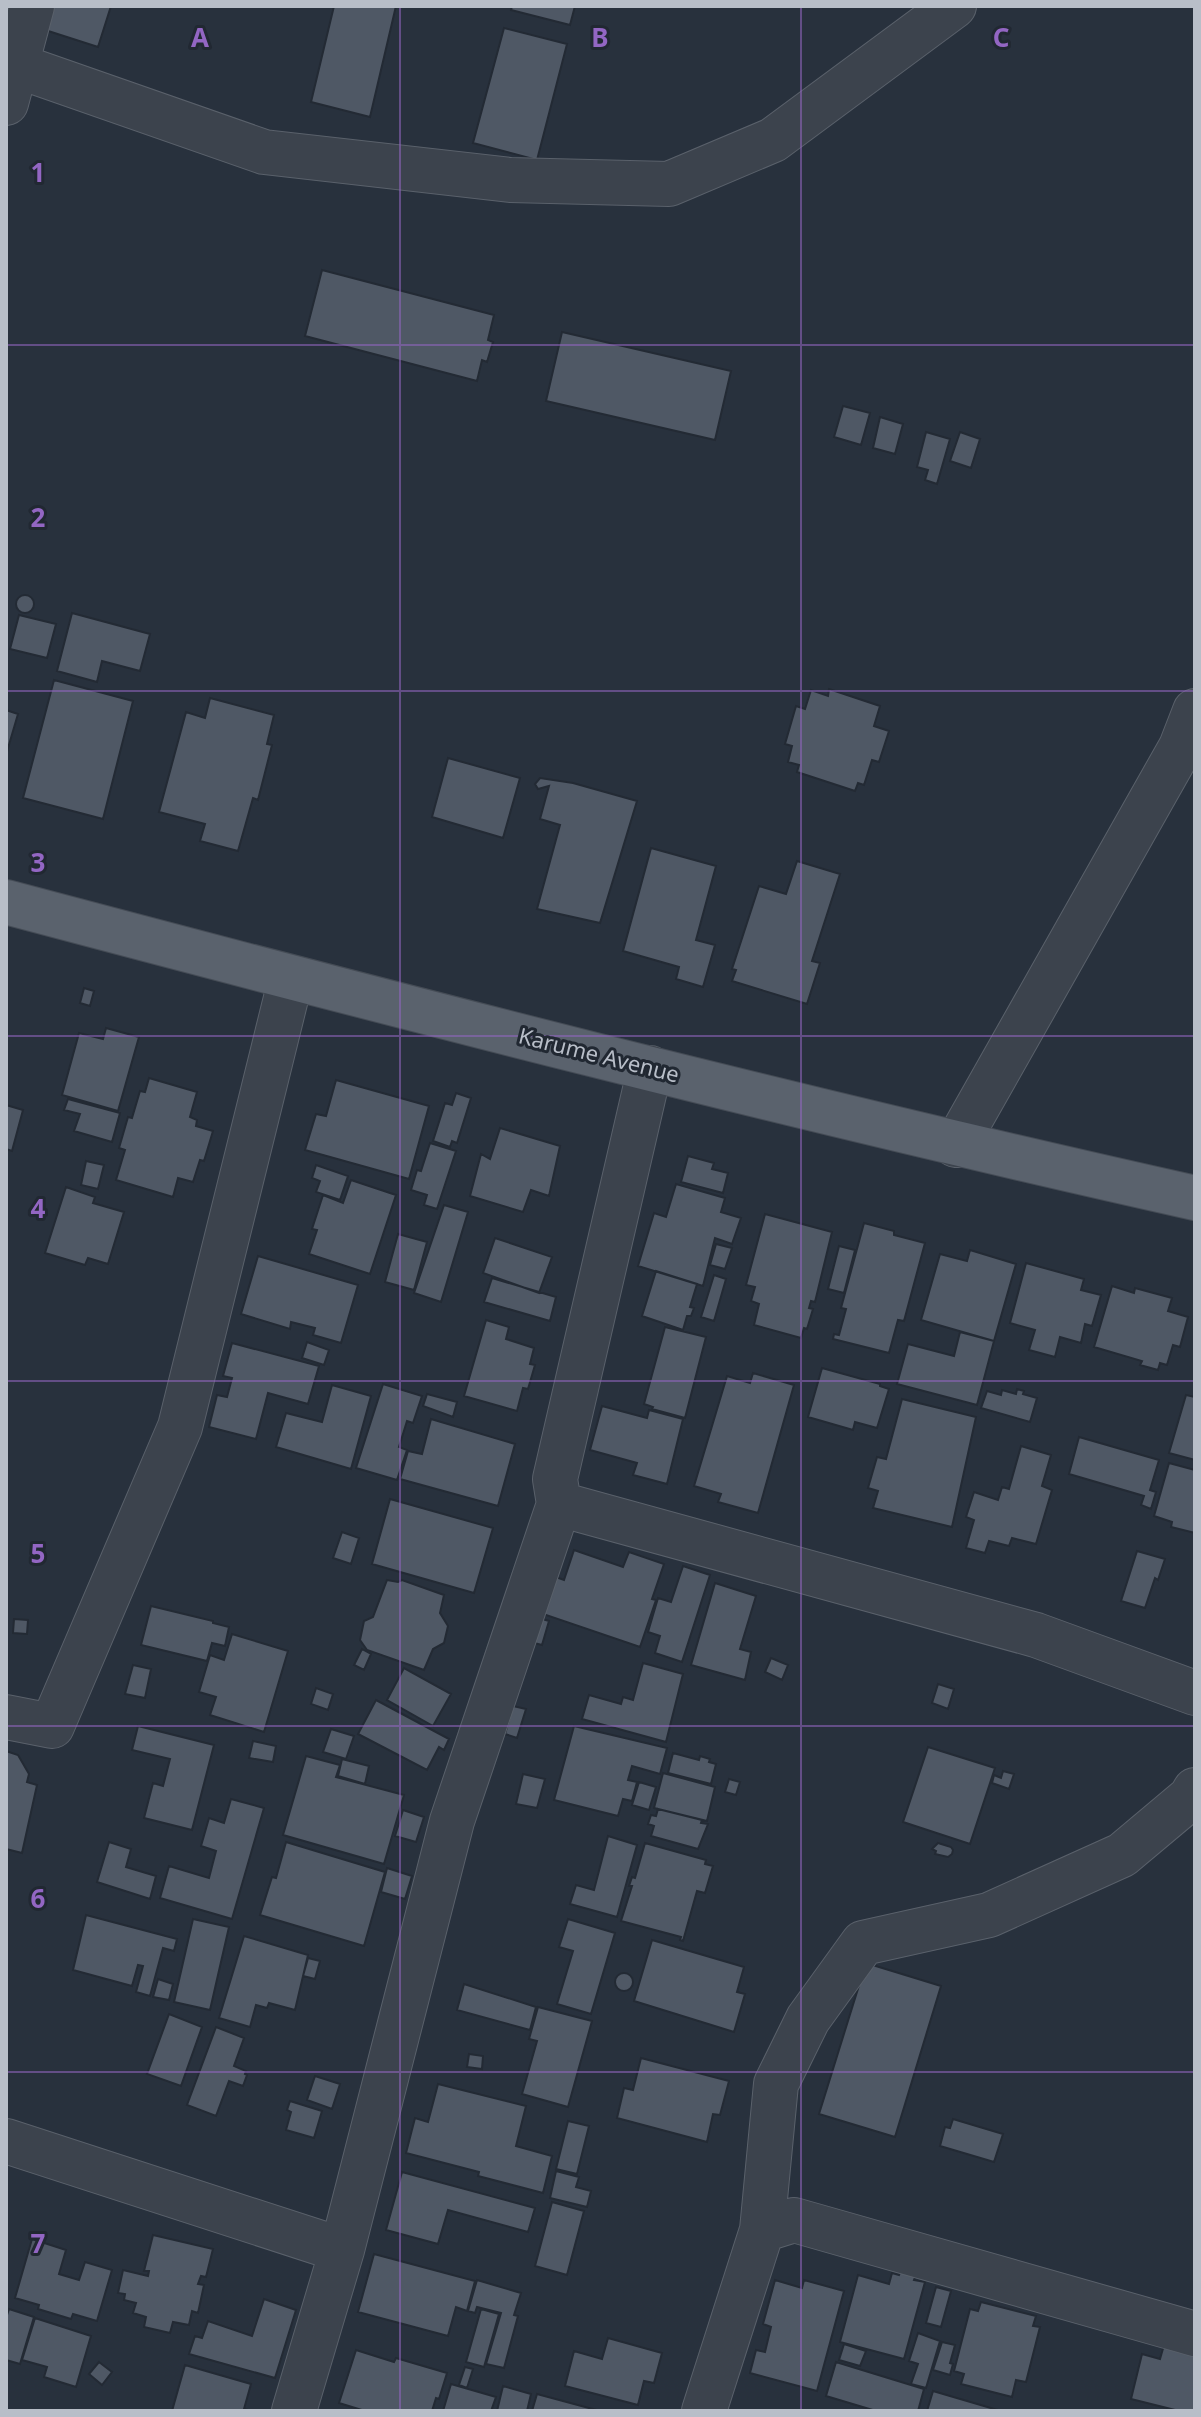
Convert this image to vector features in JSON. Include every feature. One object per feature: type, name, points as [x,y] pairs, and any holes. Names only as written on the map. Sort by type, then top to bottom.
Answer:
[{"type":"main road","name":"Karume Avenue","points":[[6,902],[291,978],[956,1145],[1195,1198]]},
{"type":"street","points":[[32,6],[10,84],[264,152],[510,180],[669,184],[773,140],[954,6]]},
{"type":"street","points":[[956,1145],[1181,747],[1195,711]]},
{"type":"street","points":[[6,1717],[52,1726],[180,1427],[291,978]]},
{"type":"street","points":[[294,2411],[342,2250],[452,1821],[559,1504],[555,1479],[650,1068]]},
{"type":"street","points":[[559,1504],[1036,1635],[1195,1693]]},
{"type":"street","points":[[704,2411],[762,2230],[776,2084],[808,2019],[863,1943],[989,1915],[1122,1855],[1191,1797],[1195,1790]]},
{"type":"street","points":[[6,2141],[342,2250]]},
{"type":"street","points":[[762,2230],[794,2220],[1195,2334]]},
{"type":"building","points":[[49,6],[111,6],[98,47],[42,29]]},
{"type":"building","points":[[334,6],[396,6],[370,117],[311,102]]},
{"type":"building","points":[[512,6],[575,6],[570,25],[511,10]]},
{"type":"building","points":[[504,28],[567,44],[537,160],[473,143]]},
{"type":"building","points":[[322,270],[494,315],[488,340],[493,342],[487,362],[482,360],[477,381],[305,336]]},
{"type":"building","points":[[562,332],[731,371],[715,440],[546,401]]},
{"type":"building","points":[[843,406],[870,413],[861,445],[834,437]]},
{"type":"building","points":[[880,417],[903,424],[895,454],[873,448]]},
{"type":"building","points":[[926,432],[950,439],[937,484],[925,480],[928,470],[917,467]]},
{"type":"building","points":[[960,432],[980,439],[971,468],[950,461]]},
{"type":"building","points":[[21,595],[29,595],[34,604],[32,611],[21,613],[16,608],[16,600]]},
{"type":"building","points":[[72,613],[150,634],[140,671],[102,661],[97,682],[57,671]]},
{"type":"building","points":[[19,615],[56,624],[47,658],[10,649]]},
{"type":"building","points":[[54,680],[133,701],[103,819],[23,798]]},
{"type":"building","points":[[829,689],[880,706],[874,726],[889,731],[879,762],[872,760],[864,785],[858,783],[855,791],[797,772],[799,765],[788,762],[792,746],[785,744],[796,706],[805,709],[811,690],[828,696]]},
{"type":"building","points":[[210,698],[274,715],[267,744],[272,745],[258,800],[253,798],[238,851],[200,841],[205,824],[159,812],[186,712],[205,718]]},
{"type":"building","points":[[6,710],[18,714],[6,755]]},
{"type":"building","points":[[448,758],[520,778],[503,838],[432,817]]},
{"type":"building","points":[[540,778],[573,783],[637,801],[600,923],[537,909],[560,825],[540,819],[549,786],[538,789],[535,784]]},
{"type":"building","points":[[651,848],[716,866],[696,940],[715,945],[703,987],[676,979],[679,967],[623,951]]},
{"type":"building","points":[[797,861],[840,874],[812,961],[820,963],[807,1004],[732,981],[736,970],[732,969],[759,886],[786,894]]},
{"type":"building","points":[[84,988],[94,991],[90,1006],[80,1003]]},
{"type":"building","points":[[106,1028],[139,1037],[118,1111],[62,1095],[79,1033],[103,1039]]},
{"type":"building","points":[[149,1078],[197,1092],[190,1117],[197,1120],[196,1126],[213,1131],[204,1161],[200,1160],[193,1182],[178,1178],[173,1197],[116,1180],[125,1150],[119,1148],[128,1117],[132,1118],[140,1091],[145,1092]]},
{"type":"building","points":[[336,1080],[429,1106],[409,1179],[305,1150],[316,1114],[326,1116]]},
{"type":"building","points":[[456,1093],[471,1098],[457,1143],[452,1141],[450,1147],[433,1141],[445,1103],[452,1105]]},
{"type":"building","points":[[68,1099],[120,1113],[112,1142],[74,1131],[80,1114],[64,1110]]},
{"type":"building","points":[[6,1105],[23,1110],[12,1151],[6,1149]]},
{"type":"building","points":[[500,1128],[560,1146],[549,1196],[531,1190],[523,1212],[470,1196],[481,1154],[490,1159]]},
{"type":"building","points":[[430,1143],[456,1151],[437,1209],[424,1205],[427,1195],[411,1190]]},
{"type":"building","points":[[688,1156],[714,1163],[712,1169],[728,1173],[723,1193],[681,1182]]},
{"type":"building","points":[[86,1161],[104,1165],[98,1189],[81,1185]]},
{"type":"building","points":[[316,1165],[348,1176],[340,1200],[316,1192],[320,1181],[312,1178]]},
{"type":"building","points":[[351,1180],[396,1195],[370,1274],[309,1254],[317,1230],[312,1229],[323,1195],[343,1203]]},
{"type":"building","points":[[676,1184],[725,1198],[721,1212],[741,1218],[732,1244],[715,1238],[703,1286],[638,1266],[654,1213],[666,1217]]},
{"type":"building","points":[[66,1187],[95,1197],[93,1203],[124,1212],[108,1264],[88,1258],[85,1265],[45,1253]]},
{"type":"building","points":[[444,1205],[468,1212],[441,1302],[414,1293]]},
{"type":"building","points":[[765,1214],[832,1232],[815,1302],[811,1301],[809,1308],[813,1309],[801,1338],[754,1325],[759,1304],[751,1301],[755,1287],[746,1285]]},
{"type":"building","points":[[864,1223],[925,1243],[904,1321],[898,1320],[889,1353],[833,1339],[834,1334],[839,1335],[846,1309],[841,1308]]},
{"type":"building","points":[[398,1234],[427,1242],[414,1290],[385,1282]]},
{"type":"building","points":[[495,1238],[552,1257],[539,1293],[483,1273]]},
{"type":"building","points":[[716,1244],[732,1248],[725,1269],[710,1265]]},
{"type":"building","points":[[839,1246],[855,1250],[844,1293],[828,1289]]},
{"type":"building","points":[[970,1250],[1016,1264],[994,1341],[921,1320],[940,1254],[967,1261]]},
{"type":"building","points":[[258,1256],[358,1285],[341,1343],[313,1335],[315,1328],[291,1322],[290,1329],[241,1314]]},
{"type":"building","points":[[1026,1263],[1084,1279],[1081,1290],[1101,1295],[1092,1326],[1085,1324],[1081,1343],[1060,1337],[1055,1357],[1029,1350],[1035,1330],[1010,1323]]},
{"type":"building","points":[[656,1271],[697,1284],[690,1307],[694,1308],[691,1316],[687,1316],[683,1330],[642,1316]]},
{"type":"building","points":[[714,1275],[726,1279],[714,1321],[701,1317]]},
{"type":"building","points":[[492,1278],[556,1297],[550,1321],[484,1302]]},
{"type":"building","points":[[1112,1286],[1134,1293],[1135,1288],[1172,1298],[1168,1311],[1188,1317],[1180,1347],[1173,1345],[1167,1365],[1160,1363],[1158,1370],[1140,1365],[1142,1361],[1094,1347]]},
{"type":"building","points":[[486,1320],[509,1327],[506,1339],[534,1348],[530,1364],[535,1365],[528,1389],[523,1388],[517,1411],[464,1396]]},
{"type":"building","points":[[665,1327],[706,1337],[685,1418],[644,1404]]},
{"type":"building","points":[[960,1332],[994,1341],[977,1405],[897,1384],[908,1344],[954,1356]]},
{"type":"building","points":[[307,1342],[329,1350],[324,1365],[302,1358]]},
{"type":"building","points":[[232,1343],[319,1366],[308,1404],[268,1393],[256,1439],[209,1427],[217,1395],[227,1397],[232,1378],[223,1376]]},
{"type":"building","points":[[822,1368],[889,1389],[877,1428],[855,1422],[853,1430],[808,1417]]},
{"type":"building","points":[[753,1373],[794,1385],[758,1513],[718,1502],[721,1494],[694,1486],[727,1376],[750,1383]]},
{"type":"building","points":[[383,1384],[422,1396],[413,1423],[407,1421],[399,1447],[407,1450],[397,1480],[356,1468]]},
{"type":"building","points":[[332,1385],[371,1396],[351,1469],[276,1447],[286,1413],[322,1422]]},
{"type":"building","points":[[1017,1389],[1037,1398],[1030,1422],[981,1408],[987,1391],[1001,1395],[1002,1390],[1016,1394]]},
{"type":"building","points":[[427,1394],[457,1402],[453,1417],[423,1406]]},
{"type":"building","points":[[1186,1395],[1195,1397],[1195,1460],[1169,1453]]},
{"type":"building","points":[[902,1399],[976,1417],[952,1527],[873,1508],[878,1491],[868,1488],[877,1457],[886,1459]]},
{"type":"building","points":[[602,1406],[647,1418],[649,1410],[683,1419],[667,1484],[633,1475],[637,1463],[590,1450]]},
{"type":"building","points":[[431,1419],[515,1444],[498,1506],[400,1479],[408,1451],[422,1454]]},
{"type":"building","points":[[1079,1437],[1159,1460],[1150,1490],[1156,1492],[1151,1509],[1141,1505],[1144,1496],[1069,1474]]},
{"type":"building","points":[[1021,1446],[1051,1455],[1042,1486],[1052,1490],[1036,1544],[1012,1538],[1009,1546],[989,1541],[985,1553],[966,1548],[974,1520],[966,1517],[974,1492],[998,1500],[1002,1487],[1009,1489]]},
{"type":"building","points":[[1169,1463],[1195,1470],[1195,1533],[1171,1527],[1172,1522],[1154,1516]]},
{"type":"building","points":[[390,1499],[493,1528],[474,1593],[372,1564]]},
{"type":"building","points":[[342,1532],[359,1538],[351,1564],[333,1558]]},
{"type":"building","points":[[574,1550],[623,1567],[629,1552],[664,1564],[640,1647],[540,1613],[553,1576],[564,1580]]},
{"type":"building","points":[[1137,1551],[1165,1559],[1145,1608],[1121,1601]]},
{"type":"building","points":[[683,1566],[710,1575],[682,1662],[655,1653],[660,1636],[648,1632],[658,1598],[671,1602]]},
{"type":"building","points":[[387,1580],[402,1580],[444,1595],[440,1613],[448,1626],[444,1643],[433,1649],[424,1670],[367,1650],[360,1640],[364,1621],[373,1617]]},
{"type":"building","points":[[715,1583],[756,1596],[740,1649],[751,1652],[745,1680],[691,1665]]},
{"type":"building","points":[[151,1606],[229,1627],[225,1646],[212,1643],[207,1661],[141,1645]]},
{"type":"building","points":[[536,1617],[549,1621],[542,1645],[530,1642]]},
{"type":"building","points":[[14,1619],[28,1620],[27,1634],[13,1633]]},
{"type":"building","points":[[232,1634],[288,1651],[264,1732],[210,1715],[216,1697],[199,1692],[210,1655],[224,1660]]},
{"type":"building","points":[[362,1649],[371,1654],[364,1670],[354,1665]]},
{"type":"building","points":[[771,1658],[788,1665],[782,1680],[765,1672]]},
{"type":"building","points":[[643,1663],[683,1674],[666,1742],[582,1719],[589,1695],[621,1704],[623,1697],[633,1700]]},
{"type":"building","points":[[133,1665],[151,1669],[145,1698],[125,1694]]},
{"type":"building","points":[[404,1668],[451,1694],[433,1726],[387,1700]]},
{"type":"building","points":[[938,1684],[954,1689],[948,1709],[932,1703]]},
{"type":"building","points":[[316,1688],[333,1694],[328,1710],[311,1704]]},
{"type":"building","points":[[376,1700],[449,1739],[444,1750],[439,1747],[427,1770],[358,1734]]},
{"type":"building","points":[[513,1706],[526,1709],[517,1738],[505,1734]]},
{"type":"building","points":[[138,1726],[214,1745],[192,1830],[144,1818],[153,1783],[163,1786],[170,1759],[132,1750]]},
{"type":"building","points":[[574,1726],[667,1748],[660,1774],[632,1766],[628,1780],[637,1782],[632,1801],[623,1799],[618,1816],[554,1800]]},
{"type":"building","points":[[331,1729],[354,1736],[346,1759],[323,1752]]},
{"type":"building","points":[[253,1741],[276,1746],[273,1762],[249,1758]]},
{"type":"building","points":[[928,1747],[995,1768],[970,1844],[903,1822]]},
{"type":"building","points":[[6,1751],[18,1755],[29,1774],[27,1782],[37,1785],[22,1853],[6,1849]]},
{"type":"building","points":[[673,1753],[699,1760],[700,1756],[710,1759],[709,1762],[716,1764],[711,1784],[668,1773]]},
{"type":"building","points":[[306,1756],[340,1765],[336,1777],[404,1795],[384,1864],[283,1835]]},
{"type":"building","points":[[342,1759],[369,1766],[365,1784],[338,1776]]},
{"type":"building","points":[[1003,1771],[1014,1774],[1009,1789],[992,1783],[994,1775],[1001,1778]]},
{"type":"building","points":[[663,1773],[715,1787],[707,1821],[654,1808]]},
{"type":"building","points":[[523,1774],[545,1779],[537,1808],[516,1804]]},
{"type":"building","points":[[729,1779],[740,1782],[736,1795],[725,1792]]},
{"type":"building","points":[[639,1782],[656,1787],[649,1810],[632,1805]]},
{"type":"building","points":[[231,1799],[264,1808],[232,1919],[160,1898],[169,1866],[209,1878],[216,1851],[201,1846],[209,1818],[224,1823]]},
{"type":"building","points":[[658,1809],[708,1824],[698,1849],[651,1836],[654,1826],[648,1824],[651,1815],[656,1816]]},
{"type":"building","points":[[403,1810],[424,1817],[416,1842],[395,1836]]},
{"type":"building","points":[[608,1836],[637,1845],[617,1917],[570,1904],[576,1885],[594,1890]]},
{"type":"building","points":[[109,1842],[131,1849],[126,1867],[156,1876],[150,1899],[97,1882]]},
{"type":"building","points":[[286,1842],[385,1872],[364,1946],[260,1915],[272,1877],[276,1878]]},
{"type":"building","points":[[645,1843],[706,1860],[705,1864],[713,1866],[705,1893],[697,1891],[683,1941],[681,1937],[621,1921],[632,1886],[629,1886],[632,1877],[635,1878]]},
{"type":"building","points":[[938,1843],[951,1847],[952,1854],[948,1857],[935,1854],[936,1851],[932,1849]]},
{"type":"building","points":[[387,1868],[412,1876],[405,1899],[381,1892]]},
{"type":"building","points":[[86,1915],[177,1939],[174,1951],[163,1948],[150,1996],[136,1992],[143,1966],[138,1965],[132,1986],[73,1970]]},
{"type":"building","points":[[193,1919],[229,1927],[210,2010],[174,2002]]},
{"type":"building","points":[[568,1919],[615,1933],[591,2014],[557,2004],[573,1951],[559,1947]]},
{"type":"building","points":[[244,1936],[308,1955],[295,2010],[269,2003],[267,2008],[256,2005],[250,2027],[219,2018]]},
{"type":"building","points":[[652,1940],[744,1967],[737,1992],[745,1994],[734,2032],[634,2001]]},
{"type":"building","points":[[308,1958],[320,1961],[315,1979],[303,1976]]},
{"type":"building","points":[[866,1963],[941,1986],[895,2137],[819,2114]]},
{"type":"building","points":[[620,1973],[628,1973],[633,1982],[631,1989],[620,1991],[615,1986],[615,1978]]},
{"type":"building","points":[[158,1979],[173,1984],[169,2000],[153,1997]]},
{"type":"building","points":[[464,1984],[536,2007],[530,2030],[457,2010]]},
{"type":"building","points":[[538,2007],[592,2021],[568,2107],[522,2094],[537,2041],[529,2039]]},
{"type":"building","points":[[169,2014],[202,2027],[181,2086],[147,2074]]},
{"type":"building","points":[[216,2027],[244,2038],[234,2066],[246,2071],[247,2075],[243,2086],[229,2081],[216,2116],[187,2105]]},
{"type":"building","points":[[469,2054],[483,2056],[482,2069],[467,2067]]},
{"type":"building","points":[[641,2058],[729,2081],[720,2115],[713,2114],[707,2142],[617,2118],[624,2088],[633,2090]]},
{"type":"building","points":[[315,2076],[340,2084],[332,2109],[307,2100]]},
{"type":"building","points":[[438,2084],[526,2106],[516,2146],[552,2156],[543,2193],[406,2153],[415,2118],[428,2122]]},
{"type":"building","points":[[290,2101],[322,2111],[314,2138],[286,2130],[291,2112],[287,2110]]},
{"type":"building","points":[[953,2119],[1003,2134],[994,2162],[940,2146],[945,2127],[950,2128]]},
{"type":"building","points":[[568,2121],[589,2126],[577,2174],[556,2169]]},
{"type":"building","points":[[556,2171],[579,2177],[576,2187],[591,2191],[587,2207],[550,2198]]},
{"type":"building","points":[[402,2172],[535,2208],[528,2232],[448,2210],[438,2244],[386,2230]]},
{"type":"building","points":[[552,2202],[584,2211],[567,2275],[535,2266]]},
{"type":"building","points":[[153,2235],[213,2249],[206,2277],[201,2276],[198,2284],[204,2285],[198,2313],[192,2311],[189,2325],[173,2322],[170,2333],[144,2327],[146,2317],[133,2313],[136,2303],[124,2300],[125,2294],[118,2293],[123,2270],[148,2276],[149,2271],[144,2271]]},
{"type":"building","points":[[32,2239],[66,2250],[59,2274],[79,2280],[85,2262],[112,2270],[97,2321],[73,2314],[71,2319],[15,2298]]},
{"type":"building","points":[[374,2254],[475,2281],[467,2311],[456,2307],[448,2336],[358,2312]]},
{"type":"building","points":[[901,2270],[916,2275],[914,2280],[925,2282],[904,2359],[840,2342],[858,2275],[889,2284],[892,2273],[899,2275]]},
{"type":"building","points":[[477,2280],[521,2293],[504,2368],[486,2364],[501,2313],[477,2307],[475,2313],[468,2311]]},
{"type":"building","points":[[775,2280],[802,2288],[804,2280],[844,2291],[817,2391],[750,2373],[756,2350],[765,2352],[771,2327],[763,2324]]},
{"type":"building","points":[[936,2287],[951,2291],[941,2327],[926,2323]]},
{"type":"building","points":[[264,2299],[296,2310],[275,2378],[189,2354],[195,2336],[202,2338],[208,2321],[252,2336]]},
{"type":"building","points":[[981,2302],[1036,2316],[1033,2326],[1040,2327],[1026,2382],[1016,2380],[1012,2397],[961,2384],[964,2374],[954,2371],[970,2309],[978,2311]]},
{"type":"building","points":[[9,2309],[34,2317],[20,2364],[6,2360],[6,2318]]},
{"type":"building","points":[[481,2309],[499,2314],[484,2367],[466,2362]]},
{"type":"building","points":[[35,2318],[91,2336],[76,2387],[44,2377],[47,2367],[22,2360]]},
{"type":"building","points":[[918,2333],[940,2341],[926,2388],[911,2384],[918,2364],[909,2361]]},
{"type":"building","points":[[608,2338],[662,2353],[654,2383],[644,2381],[638,2405],[565,2386],[574,2351],[602,2359]]},
{"type":"building","points":[[942,2342],[955,2345],[950,2375],[933,2370]]},
{"type":"building","points":[[844,2344],[866,2351],[860,2366],[839,2360]]},
{"type":"building","points":[[1164,2345],[1195,2353],[1195,2411],[1179,2411],[1131,2399],[1142,2354],[1160,2359]]},
{"type":"building","points":[[356,2350],[447,2373],[432,2411],[365,2411],[339,2403]]},
{"type":"building","points":[[99,2362],[112,2372],[102,2385],[89,2374]]},
{"type":"building","points":[[836,2362],[924,2389],[918,2411],[876,2411],[826,2396]]},
{"type":"building","points":[[185,2365],[251,2384],[244,2409],[252,2411],[172,2411]]},
{"type":"building","points":[[465,2367],[473,2369],[467,2388],[459,2385]]},
{"type":"building","points":[[451,2384],[496,2397],[491,2411],[443,2411]]},
{"type":"building","points":[[503,2386],[531,2394],[527,2411],[497,2411]]},
{"type":"building","points":[[933,2391],[1001,2411],[927,2411]]},
{"type":"building","points":[[537,2394],[600,2411],[532,2411]]}]
